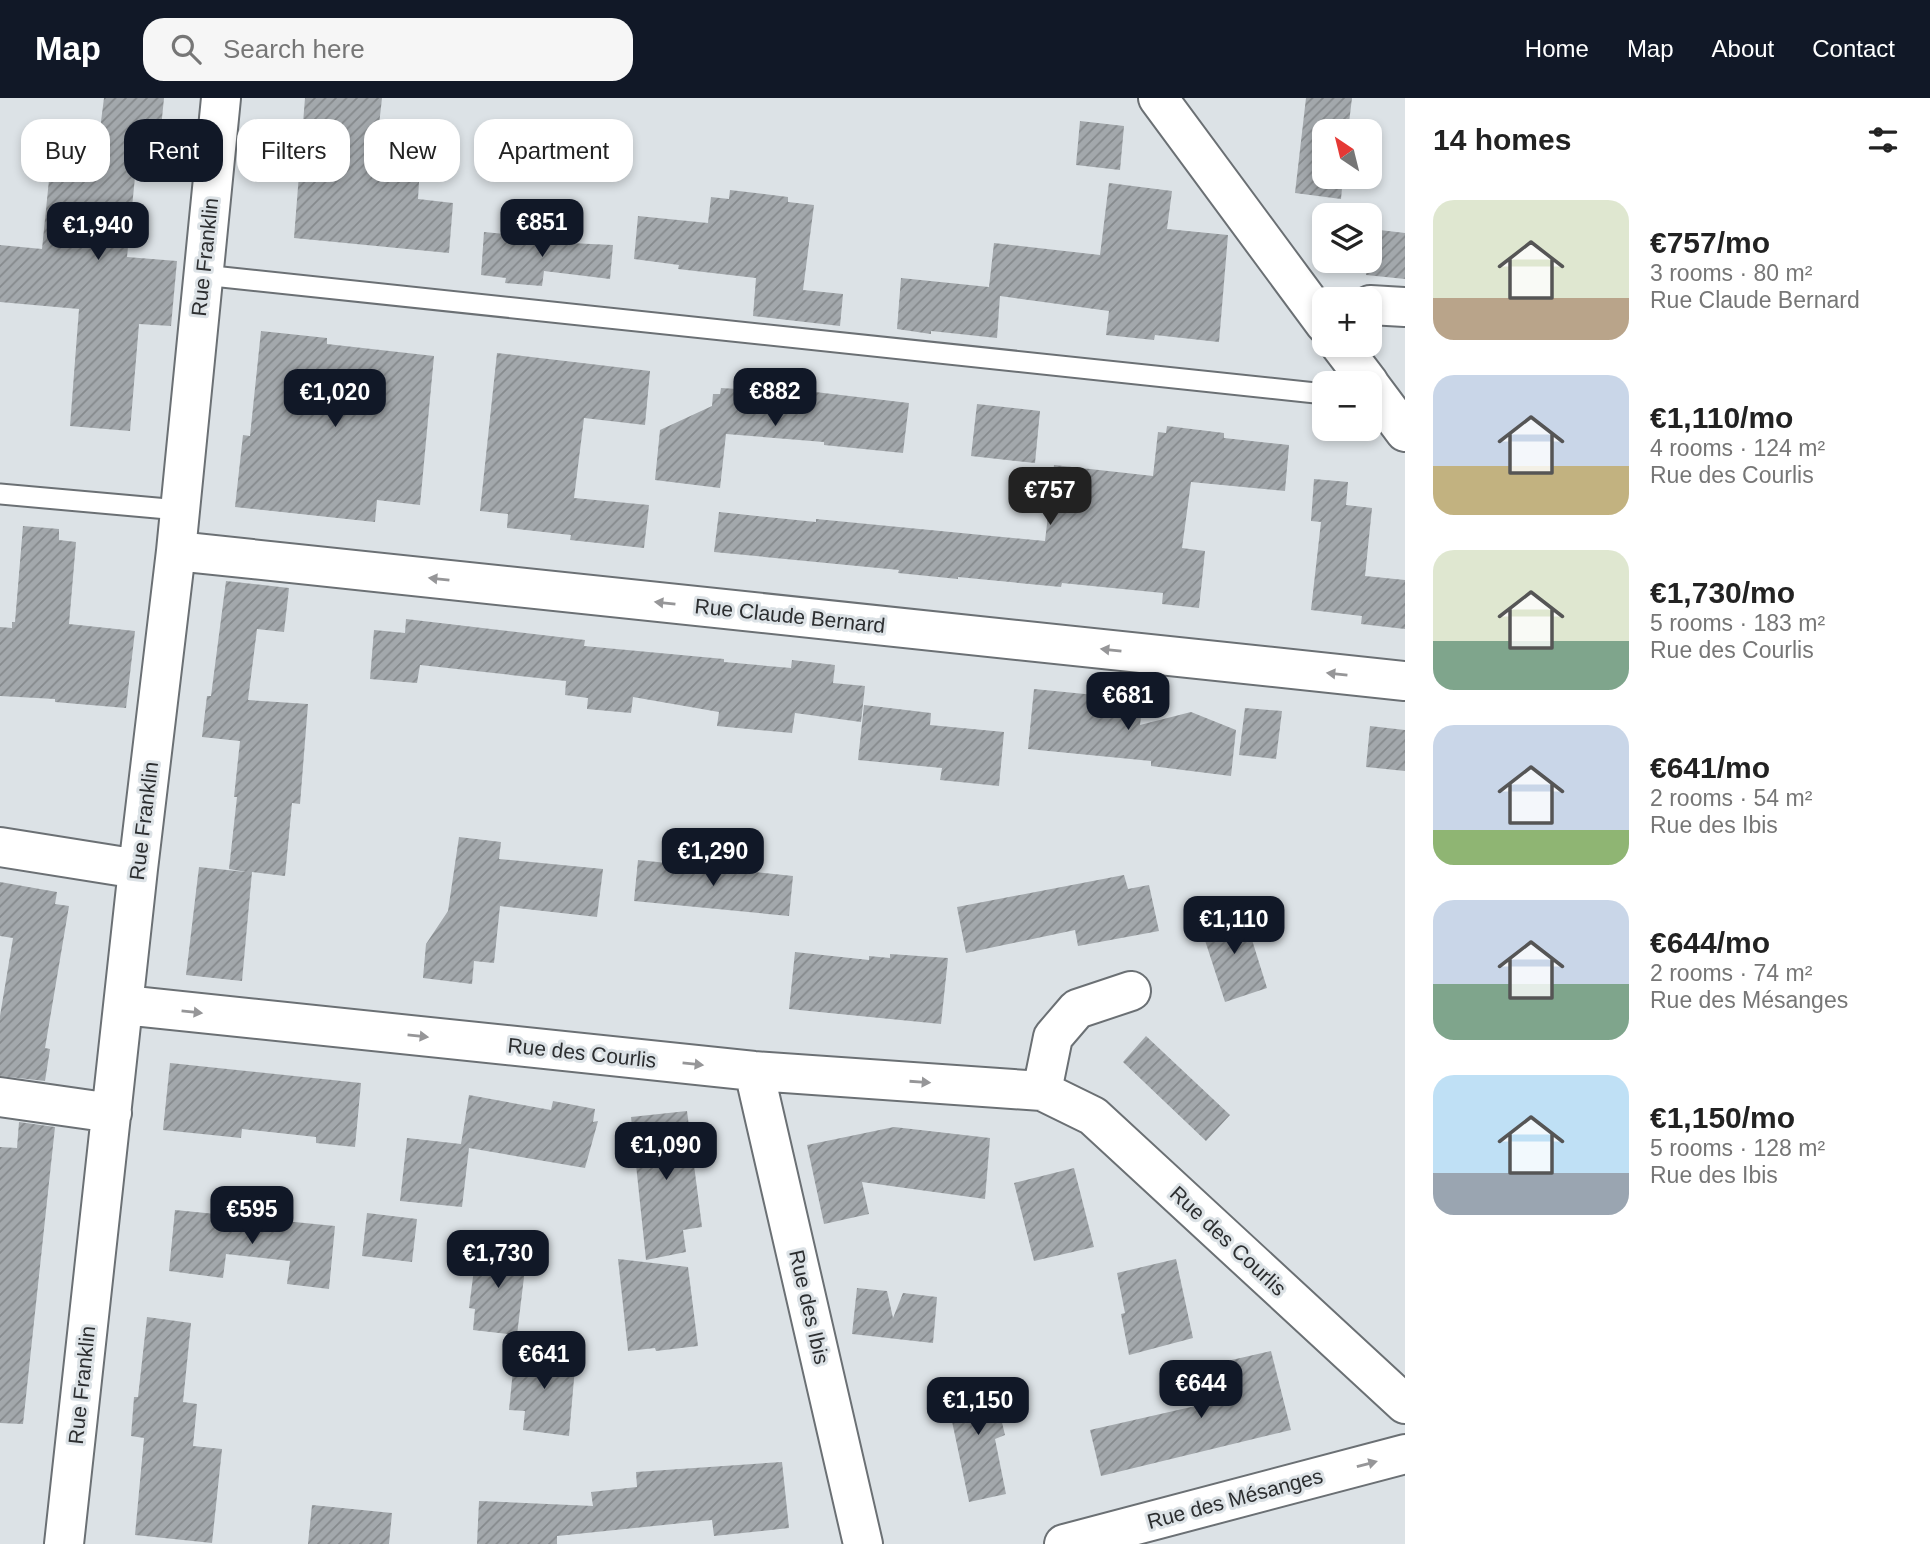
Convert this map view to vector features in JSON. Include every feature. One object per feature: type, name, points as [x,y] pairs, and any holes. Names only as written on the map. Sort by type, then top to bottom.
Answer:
[{"type":"street","name":"Rue Franklin","points":[[64,1544],[138,869],[176,551],[221,98]]},
{"type":"street","points":[[1158,98],[1312,303]]},
{"type":"street","points":[[1382,306],[1405,307]]},
{"type":"street","points":[[1382,403],[1405,432]]},
{"type":"street","name":"Rue Claude Bernard","points":[[176,551],[1405,681]]},
{"type":"street","points":[[0,848],[138,869]]},
{"type":"street","points":[[1042,1091],[1053,1037],[1077,1009],[1131,991]]},
{"type":"street","name":"Rue des Courlis","points":[[124,1005],[754,1071],[1042,1091],[1093,1116],[1405,1404]]},
{"type":"street","name":"Rue des Ibis","points":[[754,1071],[863,1544]]},
{"type":"street","points":[[0,1097],[112,1113]]},
{"type":"street","name":"Rue des Mésanges","points":[[1064,1544],[1405,1454]]},
{"type":"lane","points":[[203,275],[1312,393]]},
{"type":"lane","points":[[0,494],[179,510]]},
{"type":"building","points":[[104,98],[164,98],[162,119],[124,119],[124,182],[134,182],[127,257],[177,261],[171,326],[139,324],[130,431],[70,426],[79,309],[0,302],[0,245],[42,249],[49,182],[110,182],[110,119],[101,119]]},
{"type":"building","points":[[305,98],[382,98],[380,119],[364,119],[364,182],[419,182],[418,199],[453,203],[449,253],[294,238],[298,182],[350,182],[350,119],[303,119]]},
{"type":"building","points":[[1306,98],[1352,98],[1349,119],[1312,119],[1312,189],[1342,189],[1341,199],[1295,193]]},
{"type":"building","points":[[1080,121],[1124,126],[1120,170],[1076,165]]},
{"type":"building","points":[[1109,183],[1172,191],[1167,229],[1228,235],[1219,342],[1155,335],[1154,340],[1106,335],[1109,311],[1000,296],[997,338],[897,329],[901,278],[989,287],[994,243],[1100,255]]},
{"type":"building","points":[[730,190],[788,197],[788,202],[814,205],[803,290],[843,294],[840,326],[753,316],[756,278],[678,269],[679,265],[634,259],[638,216],[708,223],[711,197],[729,199]]},
{"type":"building","points":[[1382,230],[1405,233],[1405,279],[1366,275],[1382,273]]},
{"type":"building","points":[[484,232],[549,238],[548,242],[613,245],[610,279],[544,271],[542,286],[505,283],[506,278],[481,275]]},
{"type":"building","points":[[261,331],[327,338],[327,344],[434,356],[420,505],[377,500],[375,522],[235,507],[243,435],[250,436]]},
{"type":"building","points":[[497,353],[650,371],[645,425],[584,418],[574,498],[649,505],[644,548],[570,540],[571,535],[507,528],[508,514],[480,511]]},
{"type":"building","points":[[755,381],[799,386],[798,390],[909,403],[903,453],[824,445],[824,442],[726,434],[720,488],[655,480],[660,430],[712,406],[713,394],[720,394],[721,388],[754,390]]},
{"type":"building","points":[[977,404],[1040,411],[1035,463],[971,456]]},
{"type":"building","points":[[1167,426],[1224,433],[1224,438],[1289,445],[1285,491],[1191,482],[1182,548],[1205,551],[1199,608],[1162,604],[1163,593],[1062,583],[1061,587],[958,579],[898,573],[899,570],[714,552],[719,512],[1045,541],[1054,465],[1153,476],[1158,432],[1166,433]]},
{"type":"building","points":[[1314,479],[1348,482],[1346,505],[1372,508],[1365,576],[1405,580],[1405,629],[1361,624],[1362,616],[1311,610],[1321,522],[1311,521]]},
{"type":"building","points":[[23,526],[59,529],[59,540],[76,542],[69,624],[135,631],[126,708],[55,702],[55,699],[0,696],[0,627],[12,628],[12,622],[15,622]]},
{"type":"building","points":[[226,581],[289,588],[284,632],[257,629],[248,700],[308,704],[300,804],[292,803],[285,876],[252,872],[242,981],[186,975],[199,867],[246,872],[229,869],[240,741],[202,737],[207,696],[211,696]]},
{"type":"building","points":[[406,619],[585,640],[584,646],[724,659],[724,662],[791,668],[792,660],[835,665],[833,683],[865,686],[861,722],[795,713],[792,733],[717,726],[719,712],[633,697],[631,713],[587,709],[588,698],[565,695],[566,681],[420,665],[417,683],[370,679],[374,630],[405,633]]},
{"type":"building","points":[[1096,687],[1144,692],[1140,725],[1191,712],[1236,730],[1231,776],[1151,766],[1151,761],[1028,749],[1034,689],[1095,695]]},
{"type":"building","points":[[864,705],[931,713],[930,725],[1004,732],[999,786],[940,780],[942,768],[858,760]]},
{"type":"building","points":[[1245,708],[1282,711],[1276,759],[1239,755]]},
{"type":"building","points":[[1370,726],[1405,730],[1405,771],[1366,767]]},
{"type":"building","points":[[459,837],[501,842],[499,859],[603,869],[597,917],[500,906],[494,963],[474,961],[472,984],[423,978],[426,944],[448,911]]},
{"type":"building","points":[[638,860],[793,876],[789,916],[634,901]]},
{"type":"building","points":[[1124,875],[1128,889],[1149,885],[1159,931],[1078,946],[1075,930],[966,953],[957,907]]},
{"type":"building","points":[[0,882],[57,892],[55,904],[69,906],[45,1048],[50,1049],[45,1081],[0,1076],[0,1016],[13,938],[0,936]]},
{"type":"building","points":[[1243,911],[1267,988],[1225,1002],[1200,925]]},
{"type":"building","points":[[795,952],[869,960],[869,956],[890,958],[890,954],[948,958],[941,1024],[789,1009]]},
{"type":"building","points":[[1146,1036],[1230,1115],[1206,1141],[1123,1062]]},
{"type":"building","points":[[170,1063],[361,1083],[355,1147],[316,1143],[316,1137],[242,1129],[241,1138],[163,1130]]},
{"type":"building","points":[[469,1095],[551,1110],[553,1101],[595,1109],[593,1122],[598,1121],[585,1168],[469,1148],[462,1207],[400,1201],[407,1138],[461,1144]]},
{"type":"building","points":[[687,1111],[702,1227],[683,1230],[686,1252],[646,1260],[631,1117]]},
{"type":"building","points":[[19,1122],[55,1127],[23,1424],[0,1423],[0,1147],[17,1148]]},
{"type":"building","points":[[894,1127],[990,1138],[985,1199],[862,1182],[869,1214],[824,1224],[807,1145]]},
{"type":"building","points":[[1074,1168],[1094,1247],[1034,1261],[1014,1183]]},
{"type":"building","points":[[175,1210],[335,1226],[329,1289],[287,1284],[290,1261],[226,1254],[223,1278],[169,1271]]},
{"type":"building","points":[[367,1213],[417,1219],[412,1262],[362,1256]]},
{"type":"building","points":[[477,1246],[527,1252],[517,1335],[473,1330],[475,1309],[469,1308]]},
{"type":"building","points":[[618,1259],[688,1267],[698,1346],[628,1351]]},
{"type":"building","points":[[1176,1259],[1193,1338],[1129,1355],[1121,1314],[1125,1313],[1117,1273]]},
{"type":"building","points":[[857,1288],[887,1291],[893,1318],[903,1293],[937,1297],[933,1343],[852,1334]]},
{"type":"building","points":[[147,1317],[191,1323],[183,1402],[197,1404],[193,1446],[222,1449],[212,1543],[135,1535],[144,1438],[131,1436],[134,1397],[138,1397]]},
{"type":"building","points":[[515,1350],[576,1356],[569,1436],[523,1430],[525,1411],[509,1410]]},
{"type":"building","points":[[1271,1351],[1291,1430],[1101,1476],[1090,1430],[1222,1400],[1214,1364]]},
{"type":"building","points":[[991,1377],[1005,1435],[995,1439],[1006,1494],[969,1502],[945,1388]]},
{"type":"building","points":[[782,1462],[789,1528],[714,1536],[712,1520],[557,1536],[557,1544],[477,1544],[479,1501],[593,1506],[591,1492],[637,1487],[636,1472]]},
{"type":"building","points":[[312,1505],[392,1513],[389,1544],[308,1544]]}]
